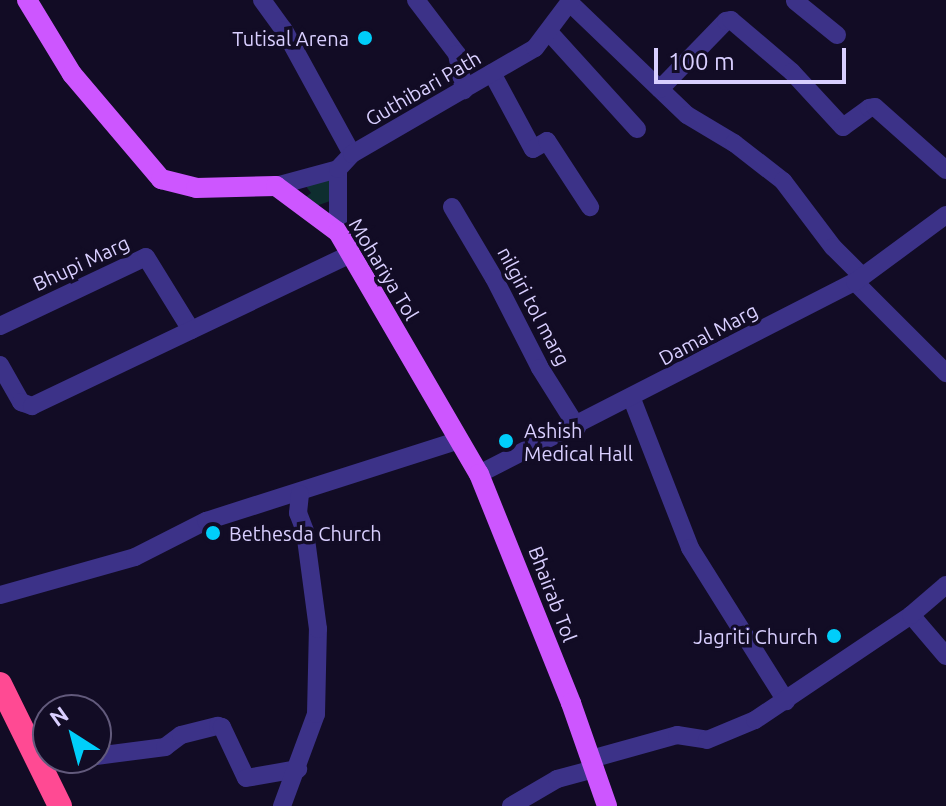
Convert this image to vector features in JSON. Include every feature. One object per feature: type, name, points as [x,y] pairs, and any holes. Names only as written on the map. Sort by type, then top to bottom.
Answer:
[{"type":"highway","points":[[0,684],[32,749]]},
{"type":"highway","points":[[0,719],[42,806]]},
{"type":"highway","points":[[44,774],[60,806]]},
{"type":"main road","points":[[27,0],[72,74],[161,179],[196,188],[276,186]]},
{"type":"main road","name":"Mohariya Tol","points":[[276,186],[338,232],[457,441]]},
{"type":"main road","name":"Bhairab Tol","points":[[457,441],[479,474],[607,806]]},
{"type":"street","points":[[262,0],[284,30],[352,154]]},
{"type":"street","points":[[416,0],[457,54],[464,90]]},
{"type":"street","points":[[795,0],[837,35]]},
{"type":"street","points":[[570,1],[687,115],[734,143],[783,181],[858,279],[946,373]]},
{"type":"street","name":"Guthibari Path","points":[[338,169],[352,154],[535,48],[570,1]]},
{"type":"street","points":[[660,89],[726,21],[731,20],[792,72],[843,127],[875,107],[946,170]]},
{"type":"street","points":[[549,32],[637,129]]},
{"type":"street","points":[[492,73],[533,149],[547,141],[590,207]]},
{"type":"street","points":[[276,186],[338,169],[335,195],[338,232]]},
{"type":"street","name":"nilgiri tol marg","points":[[452,207],[494,278],[540,368],[577,427]]},
{"type":"street","name":"Damal Marg","points":[[479,474],[632,399],[858,279],[946,215]]},
{"type":"street","points":[[0,365],[21,402],[32,406],[351,254]]},
{"type":"street","name":"Bhupi Marg","points":[[0,326],[146,257],[191,330]]},
{"type":"street","points":[[632,399],[690,548],[786,701]]},
{"type":"street","points":[[0,595],[135,557],[206,521],[300,494],[457,441]]},
{"type":"street","points":[[282,806],[316,714],[318,629],[305,531],[298,513],[300,494]]},
{"type":"street","points":[[511,806],[557,779],[593,764],[677,735],[707,740],[755,720],[786,701],[831,665],[911,615],[946,585]]},
{"type":"street","points":[[911,615],[946,656]]},
{"type":"street","points":[[112,754],[165,747],[181,735],[218,726],[222,727],[246,778],[298,769]]},
{"type":"green space","points":[[332,179],[333,200],[316,206],[303,199],[311,193],[305,185]]},
{"type":"place","name":"Tutisal Arena","points":[[365,38]]},
{"type":"place","name":"Ashish Medical Hall","points":[[506,441]]},
{"type":"place","name":"Bethesda Church","points":[[213,533]]},
{"type":"place","name":"Jagriti Church","points":[[834,636]]}]
